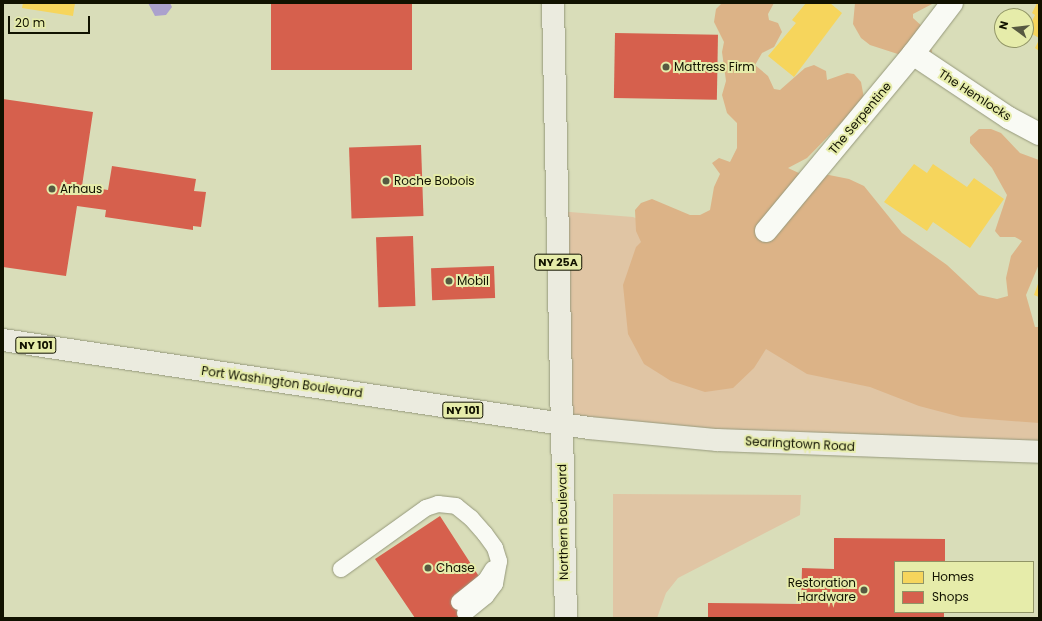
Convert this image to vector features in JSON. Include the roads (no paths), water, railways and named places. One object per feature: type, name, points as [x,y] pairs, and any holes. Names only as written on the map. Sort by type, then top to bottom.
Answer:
[{"type":"main road","name":"NY 25A","points":[[553,3],[561,425]]},
{"type":"main road","name":"Port Washington Boulevard","points":[[3,340],[561,425]]},
{"type":"main road","name":"Searingtown Road","points":[[561,425],[717,440],[1039,452]]},
{"type":"main road","name":"Northern Boulevard","points":[[561,425],[566,618]]},
{"type":"street","name":"The Serpentine","points":[[766,231],[913,54],[952,3]]},
{"type":"street","name":"The Hemlocks","points":[[913,54],[1009,118],[1039,134]]},
{"type":"lane","points":[[341,569],[426,508],[438,504],[449,504],[462,511],[484,534],[497,554],[495,584],[486,596],[467,611]]},
{"type":"lane","points":[[467,611],[486,580],[497,554]]},
{"type":"place","name":"Mattress Firm","points":[[666,67]]},
{"type":"place","name":"Roche Bobois","points":[[386,181]]},
{"type":"place","name":"Arhaus","points":[[52,189]]},
{"type":"place","name":"Mobil","points":[[449,281]]},
{"type":"place","name":"Chase","points":[[428,568]]},
{"type":"place","name":"Restoration Hardware","points":[[864,590]]}]
